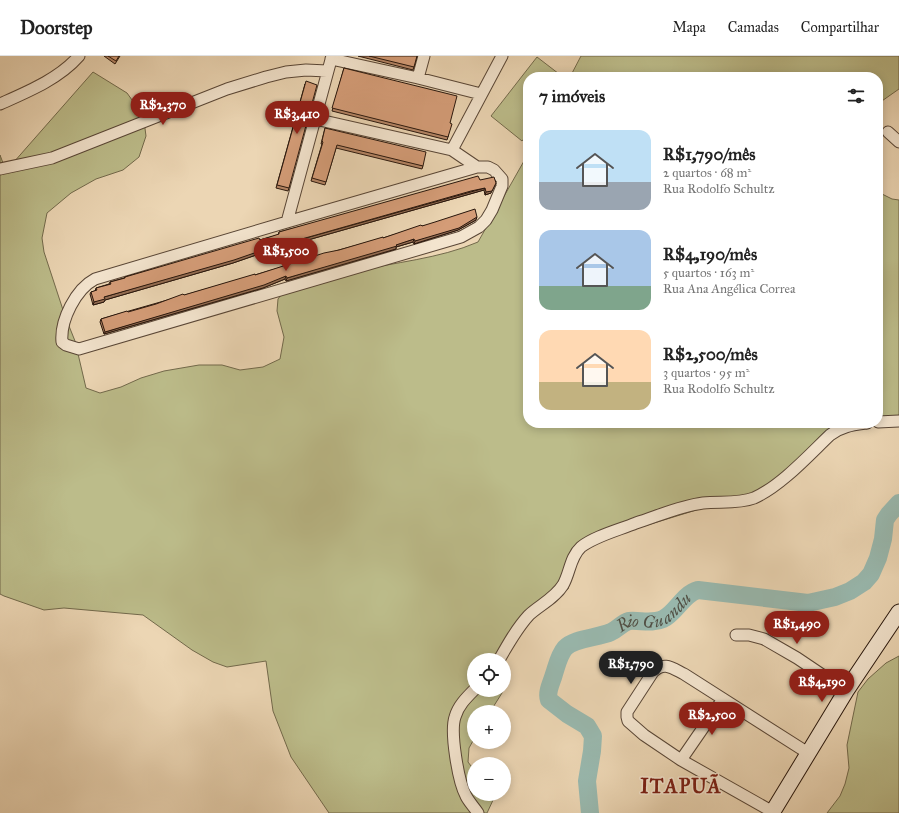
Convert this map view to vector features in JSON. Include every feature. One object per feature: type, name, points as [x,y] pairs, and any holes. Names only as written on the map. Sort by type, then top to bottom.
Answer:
[{"type":"street","points":[[0,104],[59,74],[79,56]]},
{"type":"street","points":[[418,78],[424,56]]},
{"type":"street","points":[[452,150],[502,56]]},
{"type":"street","points":[[287,222],[331,58],[481,94]]},
{"type":"street","points":[[0,169],[52,158],[227,89],[266,77],[286,72],[306,70],[327,71]]},
{"type":"street","points":[[315,119],[452,150],[477,168]]},
{"type":"street","points":[[888,132],[899,142]]},
{"type":"street","points":[[488,167],[494,170],[502,179],[502,186],[497,200],[486,220],[479,227],[467,234],[79,349],[66,345],[62,342],[64,324],[70,309],[82,288],[88,282],[287,222],[477,168],[488,167]]},
{"type":"street","points":[[883,422],[899,421]]},
{"type":"street","points":[[503,653],[521,625],[530,615],[557,593],[562,587],[567,578],[571,563],[580,548],[614,531],[671,510],[702,503],[746,500],[767,491],[782,480],[839,428]]},
{"type":"street","points":[[808,753],[723,698],[671,667],[661,666],[653,672],[627,712],[627,718],[632,725],[644,735],[681,760],[773,812],[846,691],[899,612]]},
{"type":"street","points":[[736,635],[749,635],[764,639],[797,658],[846,691]]},
{"type":"street","points":[[467,697],[463,701],[454,718],[454,744],[458,774],[465,795],[478,813]]},
{"type":"street","points":[[681,760],[723,698]]},
{"type":"green space","points":[[581,56],[899,56],[899,89],[883,100],[883,72],[573,72]]},
{"type":"green space","points":[[537,57],[556,72],[525,72]]},
{"type":"green space","points":[[93,72],[127,93],[140,111],[144,121],[146,136],[139,157],[123,170],[96,179],[71,193],[47,213],[42,238],[44,252],[65,316],[75,341],[86,388],[100,393],[164,371],[199,365],[222,365],[240,370],[263,367],[280,359],[284,337],[277,311],[278,299],[284,291],[344,274],[448,252],[478,242],[523,163],[523,428],[858,428],[841,432],[755,503],[719,503],[615,535],[586,547],[575,562],[568,589],[555,596],[527,619],[507,653],[467,653],[467,697],[499,697],[494,705],[467,705],[467,749],[469,749],[468,757],[467,757],[467,801],[493,801],[487,813],[329,813],[291,757],[273,711],[266,661],[227,667],[213,662],[192,650],[143,615],[64,608],[44,610],[0,594],[0,155],[6,171]]},
{"type":"green space","points":[[523,75],[523,140],[522,141],[491,116]]},
{"type":"green space","points":[[883,194],[892,199],[899,200],[899,423],[883,425]]},
{"type":"green space","points":[[899,656],[899,813],[827,813],[840,796],[845,784],[849,768],[847,745],[858,692],[868,679],[886,663]]},
{"type":"building","points":[[108,56],[119,56],[116,61]]},
{"type":"building","points":[[369,56],[417,56],[414,67]]},
{"type":"building","points":[[344,68],[457,96],[448,137],[332,108]]},
{"type":"building","points":[[306,81],[317,85],[289,188],[277,185]]},
{"type":"building","points":[[325,128],[426,152],[423,166],[337,145],[326,182],[312,178],[323,142]]},
{"type":"building","points":[[478,176],[480,180],[494,177],[496,183],[492,191],[486,192],[485,188],[471,191],[263,250],[234,260],[104,297],[105,299],[94,302],[91,292],[97,290],[96,288],[111,284],[110,282],[125,277],[259,238],[260,240],[279,234],[279,232]]},
{"type":"building","points":[[475,209],[477,217],[459,228],[415,241],[414,239],[396,245],[397,246],[287,278],[286,276],[264,285],[105,332],[101,319],[156,304],[183,294],[184,295],[255,275],[324,253],[383,238]]},
{"type":"waterway","name":"Rio Guandu","points":[[590,813],[587,781],[593,736],[587,726],[567,714],[549,700],[548,697],[558,660],[565,648],[574,642],[611,632],[629,621],[650,622],[663,619],[668,616],[688,595],[698,590],[808,603],[835,597],[850,591],[864,582],[871,574],[878,558],[883,539],[885,520],[899,503]]},
{"type":"district","name":"ITAPUÃ","points":[[681,786]]}]
